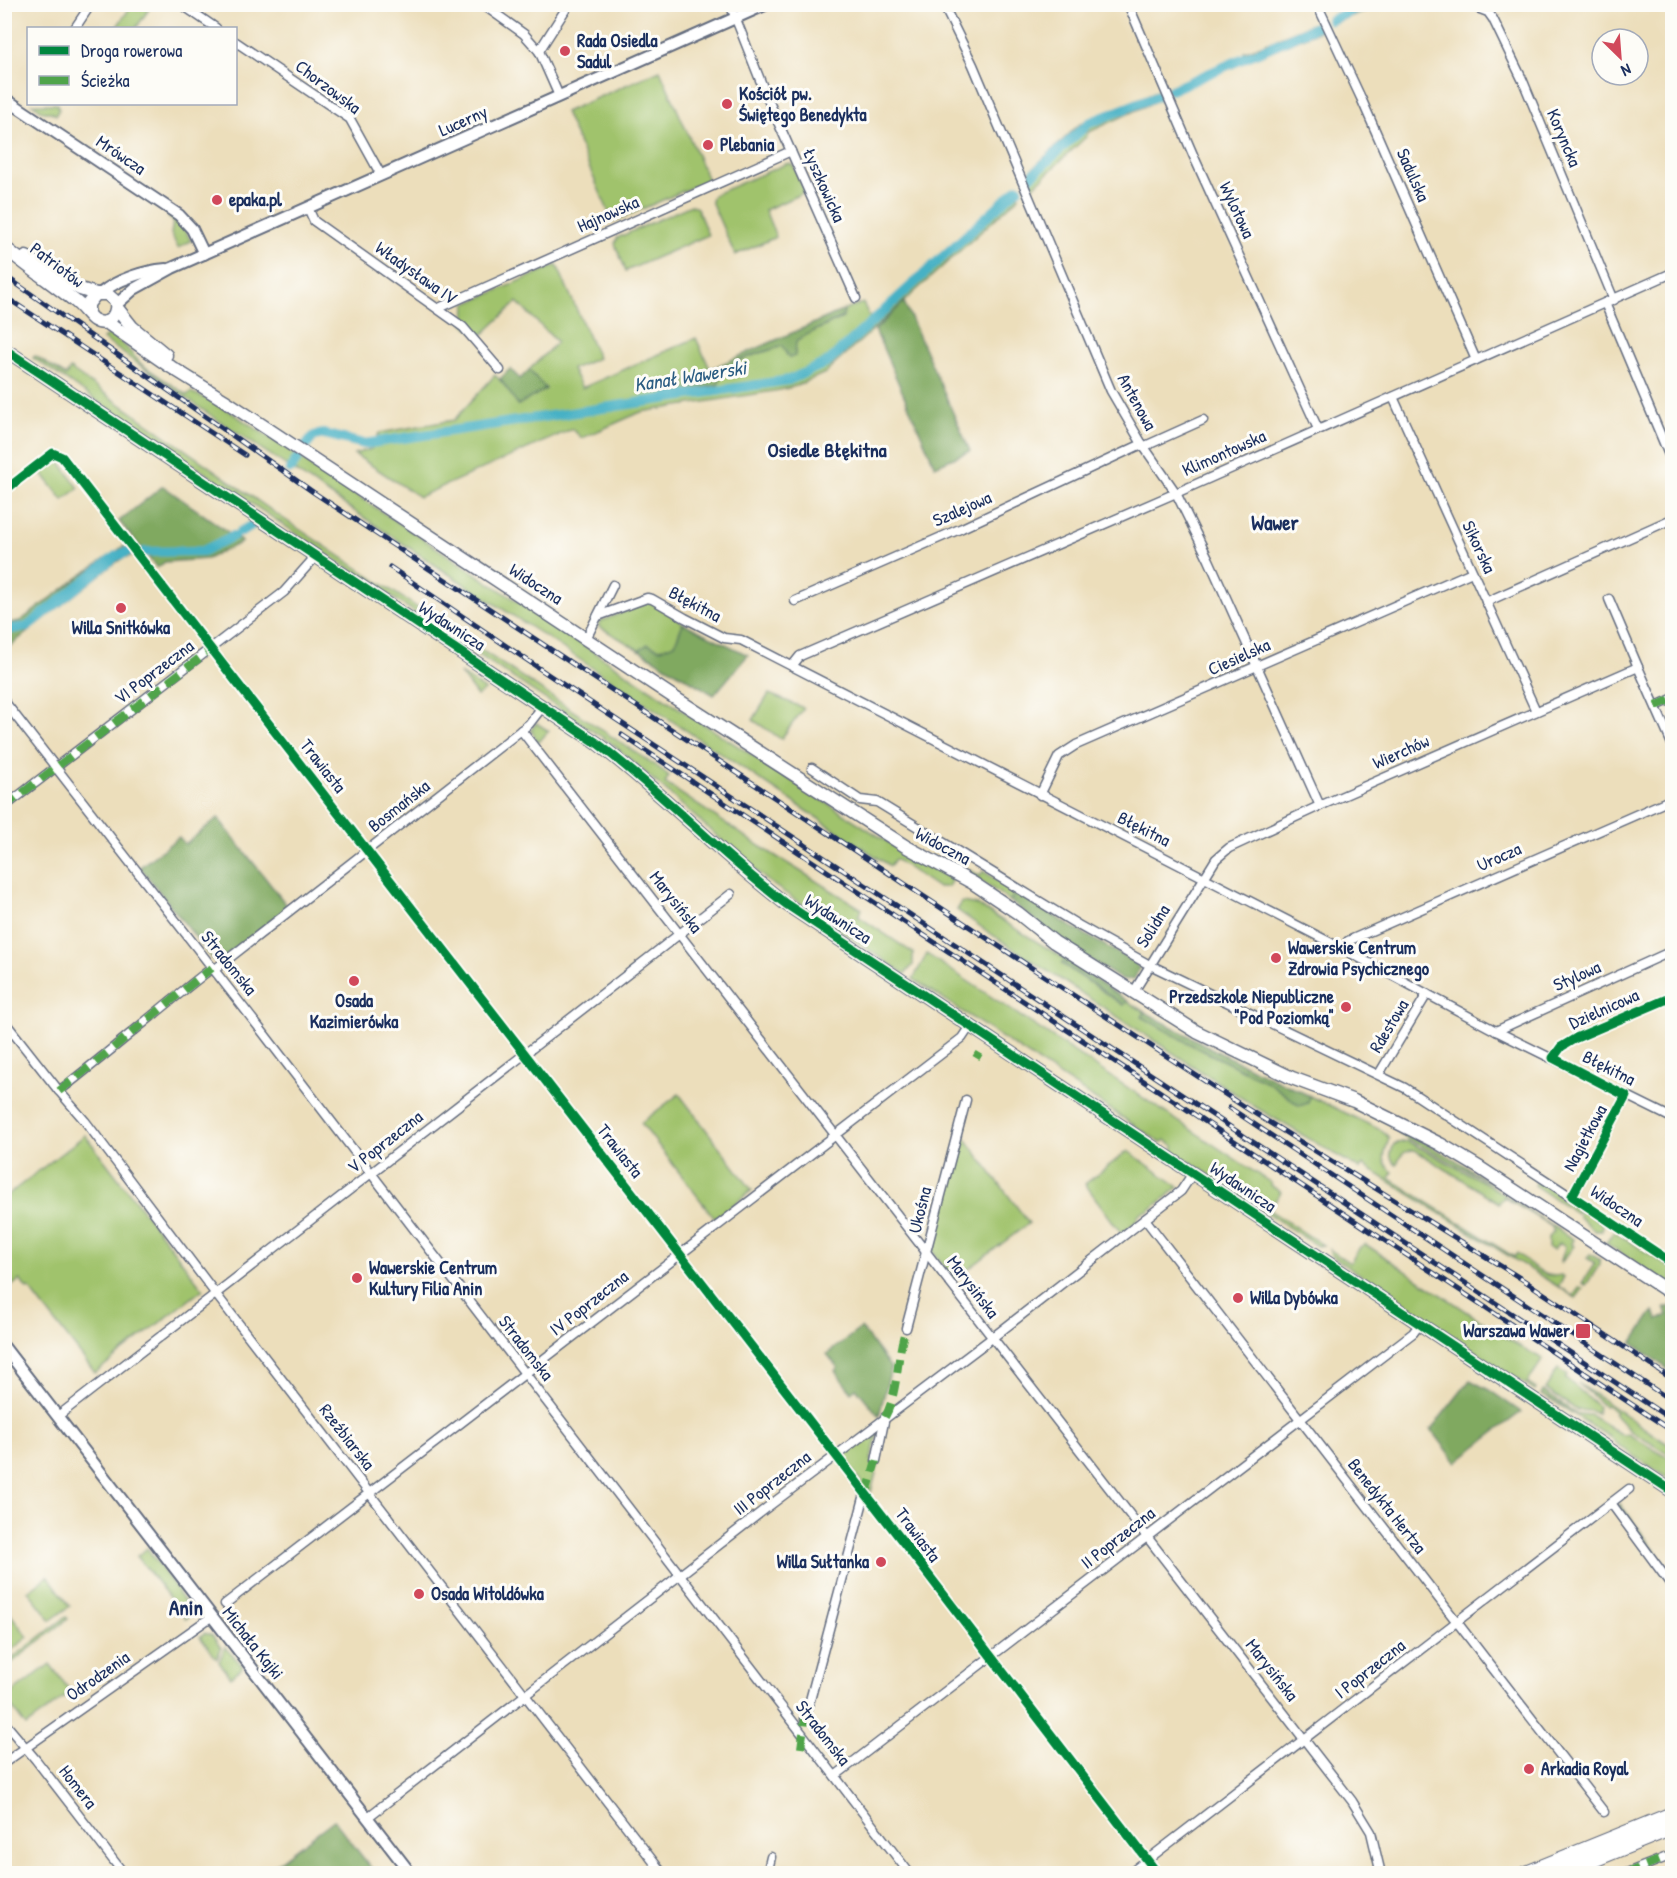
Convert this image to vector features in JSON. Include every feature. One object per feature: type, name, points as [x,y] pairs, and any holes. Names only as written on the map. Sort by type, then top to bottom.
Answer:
[{"type":"main road","name":"Patriotów","points":[[4,247],[80,289],[99,293]]},
{"type":"main road","name":"Patriotów","points":[[4,247],[88,311]]},
{"type":"main road","points":[[99,293],[113,297],[117,306],[114,317],[106,322],[94,320],[88,311],[88,304],[99,293]]},
{"type":"main road","name":"Widoczna","points":[[117,306],[132,327],[216,395]]},
{"type":"main road","name":"Widoczna","points":[[106,322],[171,367],[905,846],[973,883],[1018,913],[1048,938],[1133,993],[1197,1032],[1292,1077],[1354,1101],[1440,1144],[1672,1294]]},
{"type":"main road","name":"Wydawnicza","points":[[4,349],[597,743],[630,769],[749,875],[786,904],[1672,1491]]},
{"type":"main road","points":[[1524,1874],[1672,1814]]},
{"type":"main road","points":[[1559,1874],[1672,1828]]},
{"type":"street","points":[[76,27],[91,4]]},
{"type":"street","points":[[181,4],[215,27]]},
{"type":"street","points":[[482,4],[524,34],[539,51],[559,96]]},
{"type":"street","points":[[539,51],[569,4]]},
{"type":"street","name":"Łyszkowicka","points":[[730,4],[791,152],[856,298]]},
{"type":"street","name":"Lucerny","points":[[99,293],[108,288],[136,282],[172,268],[767,4]]},
{"type":"street","name":"Antenowa","points":[[943,4],[978,76],[1111,391],[1142,446],[1176,493],[1258,666],[1320,806]]},
{"type":"street","name":"Wylotowa","points":[[1128,4],[1194,157],[1318,429]]},
{"type":"street","name":"Sadulska","points":[[1317,4],[1361,98],[1476,360]]},
{"type":"street","name":"Koryncka","points":[[1467,4],[1488,12],[1494,19],[1527,90],[1672,462]]},
{"type":"street","name":"Chorzowska","points":[[237,43],[350,119],[381,175]]},
{"type":"street","name":"Mrówcza","points":[[4,98],[179,215],[192,229],[204,254]]},
{"type":"street","name":"Hajnowska","points":[[439,308],[791,152]]},
{"type":"street","name":"Władysława IV","points":[[308,208],[314,221],[463,327],[500,370]]},
{"type":"street","name":"Klimontowska","points":[[792,666],[800,657],[1672,273]]},
{"type":"street","name":"Lucerny","points":[[117,306],[136,282]]},
{"type":"street","name":"Sikorska","points":[[1393,397],[1536,711]]},
{"type":"street","name":"Szalejowa","points":[[795,601],[1203,420]]},
{"type":"street","name":"Trawiasta","points":[[4,491],[53,453],[62,457],[1158,1874]]},
{"type":"street","points":[[1486,602],[1672,519]]},
{"type":"street","name":"VI Poprzeczna","points":[[4,807],[284,592],[316,556]]},
{"type":"street","name":"Ciesielska","points":[[1040,795],[1059,756],[1067,750],[1472,572]]},
{"type":"street","points":[[586,639],[613,585]]},
{"type":"street","name":"Błękitna","points":[[598,616],[647,598],[724,638],[741,640],[1343,949],[1496,1031],[1672,1118]]},
{"type":"street","points":[[1609,599],[1672,744]]},
{"type":"street","name":"Wierchów","points":[[1203,878],[1216,858],[1229,848],[1638,667]]},
{"type":"street","points":[[1656,706],[1672,699]]},
{"type":"street","name":"Stradomska","points":[[4,701],[910,1874]]},
{"type":"street","name":"Bosmańska","points":[[59,1091],[120,1044],[138,1026],[369,851],[521,730],[543,706]]},
{"type":"street","name":"Marysińska","points":[[521,730],[1306,1739],[1364,1818],[1373,1840],[1381,1874]]},
{"type":"street","name":"Widoczna","points":[[812,768],[860,800],[877,802],[1078,925],[1149,964],[1405,1088],[1672,1263]]},
{"type":"street","name":"Urocza","points":[[1343,949],[1348,942],[1672,799]]},
{"type":"street","name":"Solidna","points":[[1133,993],[1203,878]]},
{"type":"street","name":"V Poprzeczna","points":[[58,1416],[731,894]]},
{"type":"street","name":"Stylowa","points":[[1496,1031],[1672,951]]},
{"type":"street","name":"Rdestowa","points":[[1379,1074],[1427,994]]},
{"type":"street","name":"Dzielnicowa","points":[[1553,1058],[1561,1047],[1576,1038],[1672,997]]},
{"type":"street","name":"Rzeźbiarska","points":[[4,1021],[85,1121],[663,1874]]},
{"type":"street","name":"IV Poprzeczna","points":[[225,1604],[962,1038],[970,1026]]},
{"type":"street","name":"Nagietkowa","points":[[1572,1196],[1626,1096]]},
{"type":"street","name":"Ukośna","points":[[906,1328],[966,1100]]},
{"type":"street","name":"III Poprzeczna","points":[[368,1817],[1181,1191],[1193,1173]]},
{"type":"street","name":"Benedykta Hertza","points":[[1145,1219],[1604,1812]]},
{"type":"street","name":"II Poprzeczna","points":[[835,1776],[1413,1333],[1420,1324]]},
{"type":"street","name":"Michała Kajki","points":[[4,1347],[411,1874]]},
{"type":"street","points":[[876,1461],[885,1417]]},
{"type":"street","name":"I Poprzeczna","points":[[1129,1874],[1629,1489]]},
{"type":"street","points":[[805,1719],[865,1494]]},
{"type":"street","points":[[1611,1503],[1672,1586]]},
{"type":"street","name":"Odrodzenia","points":[[4,1763],[211,1617]]},
{"type":"street","name":"Homera","points":[[4,1722],[124,1874]]},
{"type":"street","points":[[1624,1874],[1672,1855]]},
{"type":"street","points":[[767,1874],[771,1857]]},
{"type":"green space","points":[[1359,4],[1376,5],[1334,23],[1332,17]]},
{"type":"green space","points":[[132,5],[152,5],[137,27],[117,27]]},
{"type":"green space","points":[[1319,21],[1323,29],[1172,93],[1169,88],[1244,55],[1244,52]]},
{"type":"green space","points":[[660,70],[708,180],[613,222],[565,112]]},
{"type":"green space","points":[[1159,90],[1162,98],[1087,133],[1087,136],[1033,187],[1027,174],[1081,123]]},
{"type":"green space","points":[[34,105],[57,105],[59,109],[56,115],[44,112]]},
{"type":"green space","points":[[788,163],[793,165],[805,192],[765,210],[776,237],[735,255],[711,201],[713,195]]},
{"type":"green space","points":[[1015,187],[1019,197],[825,373],[796,386],[641,412],[582,438],[572,429],[419,497],[354,454],[371,449],[379,433],[454,420],[495,375],[509,390],[518,405],[546,389],[529,370],[557,342],[517,302],[479,338],[465,324],[466,304],[557,265],[598,358],[572,369],[582,388],[696,338],[710,369],[666,389],[668,395],[717,385],[722,376],[735,363],[782,346],[789,358],[796,342],[843,318],[844,310],[863,303],[871,320]]},
{"type":"green space","points":[[691,205],[697,208],[708,235],[626,271],[615,244],[617,238]]},
{"type":"green space","points":[[170,214],[183,226],[191,241],[178,248],[171,234],[173,221],[168,217]]},
{"type":"green space","points":[[904,302],[970,451],[935,466],[875,330]]},
{"type":"green space","points":[[844,310],[843,317],[796,342],[795,356],[789,358],[782,346],[735,363],[722,376],[718,385],[668,395],[665,389]]},
{"type":"green space","points":[[110,334],[125,346],[141,364],[187,395],[191,392],[220,405],[691,716],[905,853],[952,879],[948,887],[937,887],[895,859],[890,866],[209,414],[103,339]]},
{"type":"green space","points":[[35,356],[66,376],[70,369],[278,515],[662,770],[669,776],[665,783],[761,847],[862,909],[858,916],[913,953],[913,965],[905,974],[769,882],[614,745],[33,358]]},
{"type":"green space","points":[[510,369],[520,379],[529,370],[546,389],[518,405],[500,379]]},
{"type":"green space","points":[[60,462],[79,488],[63,500],[40,471],[50,463]]},
{"type":"green space","points":[[163,486],[242,542],[207,559],[165,562],[157,568],[119,521]]},
{"type":"green space","points":[[124,546],[131,556],[111,566],[5,650],[5,624],[20,621]]},
{"type":"green space","points":[[648,602],[654,603],[683,623],[675,644],[660,649],[648,644],[639,650],[598,626],[601,621]]},
{"type":"green space","points":[[683,623],[748,655],[714,695],[639,650],[648,644],[660,649],[675,644]]},
{"type":"green space","points":[[460,673],[485,690],[477,696]]},
{"type":"green space","points":[[769,694],[804,708],[781,739],[753,720]]},
{"type":"green space","points":[[536,723],[549,731],[538,742],[531,730]]},
{"type":"green space","points":[[218,818],[289,908],[220,961],[215,962],[140,867],[179,837],[185,844]]},
{"type":"green space","points":[[968,869],[980,876],[983,871],[1016,892],[1010,901],[967,871]]},
{"type":"green space","points":[[1016,892],[1136,963],[1139,969],[1134,979],[1122,980],[1067,945],[1010,901]]},
{"type":"green space","points":[[962,902],[977,905],[1065,959],[1062,964],[1123,1005],[1127,1001],[1145,1012],[1143,1017],[1190,1044],[1271,1084],[1299,1106],[1308,1103],[1310,1096],[1383,1131],[1389,1138],[1384,1156],[1386,1164],[1393,1172],[1389,1178],[1514,1257],[1517,1253],[1542,1273],[1561,1275],[1564,1277],[1558,1286],[1573,1296],[1580,1287],[1583,1289],[1576,1298],[1363,1165],[1360,1169],[1257,1108],[991,934],[957,910]]},
{"type":"green space","points":[[927,954],[1271,1183],[1270,1185],[1281,1192],[1269,1210],[1323,1245],[1317,1246],[1173,1151],[1174,1146],[1165,1140],[1161,1143],[913,979]]},
{"type":"green space","points":[[1065,959],[1127,1001],[1124,1005],[1062,963]]},
{"type":"green space","points":[[1145,1012],[1220,1053],[1310,1096],[1308,1103],[1300,1106],[1271,1084],[1190,1044],[1142,1017]]},
{"type":"green space","points":[[679,1094],[752,1190],[715,1219],[641,1123]]},
{"type":"green space","points":[[1405,1132],[1454,1159],[1493,1184],[1399,1134]]},
{"type":"green space","points":[[85,1135],[203,1289],[95,1373],[29,1288],[27,1289],[20,1280],[4,1291],[5,1197]]},
{"type":"green space","points":[[963,1135],[1029,1223],[954,1280],[933,1252]]},
{"type":"green space","points":[[1407,1141],[1486,1183],[1573,1239],[1571,1244],[1574,1246],[1560,1264],[1565,1247],[1559,1243],[1554,1250],[1548,1248],[1548,1237],[1554,1232],[1551,1226],[1504,1197],[1499,1203],[1415,1150],[1403,1154],[1397,1165],[1391,1156],[1394,1144]]},
{"type":"green space","points":[[1128,1151],[1179,1187],[1137,1217],[1138,1220],[1121,1233],[1085,1184]]},
{"type":"green space","points":[[1537,1180],[1579,1208],[1576,1213],[1534,1185]]},
{"type":"green space","points":[[1581,1209],[1602,1223],[1602,1231],[1595,1231],[1579,1217]]},
{"type":"green space","points":[[1614,1231],[1672,1269],[1672,1287],[1606,1243]]},
{"type":"green space","points":[[1365,1244],[1519,1346],[1543,1359],[1527,1383],[1536,1389],[1535,1391],[1331,1255],[1329,1249],[1350,1263],[1360,1247]]},
{"type":"green space","points":[[1590,1254],[1600,1260],[1600,1264],[1586,1285],[1582,1283],[1595,1263],[1587,1258]]},
{"type":"green space","points":[[1672,1306],[1672,1372],[1632,1343],[1652,1313],[1654,1312],[1658,1320],[1668,1315],[1665,1308]]},
{"type":"green space","points":[[861,1328],[891,1368],[879,1416],[856,1388],[851,1392],[835,1371],[838,1368],[827,1354]]},
{"type":"green space","points":[[1558,1369],[1567,1375],[1565,1379],[1599,1407],[1597,1414],[1577,1410],[1545,1389]]},
{"type":"green space","points":[[1470,1380],[1521,1412],[1456,1462],[1431,1429]]},
{"type":"green space","points":[[1578,1383],[1672,1447],[1672,1456],[1630,1431],[1614,1414],[1616,1412],[1604,1406]]},
{"type":"green space","points":[[1543,1391],[1577,1414],[1590,1415],[1672,1460],[1672,1481],[1611,1438],[1541,1394]]},
{"type":"green space","points":[[879,1428],[871,1460],[879,1462],[871,1492],[865,1488],[842,1455]]},
{"type":"green space","points":[[1620,1504],[1672,1573],[1672,1577],[1618,1506]]},
{"type":"green space","points":[[147,1548],[178,1591],[177,1593],[193,1610],[186,1619],[137,1556]]},
{"type":"green space","points":[[48,1576],[70,1606],[51,1620],[28,1591]]},
{"type":"green space","points":[[5,1607],[28,1637],[5,1655]]},
{"type":"green space","points":[[66,1617],[68,1619],[5,1668],[5,1664]]},
{"type":"green space","points":[[204,1633],[212,1635],[221,1648],[217,1659],[200,1637]]},
{"type":"green space","points":[[225,1647],[242,1665],[242,1668],[231,1677],[219,1662]]},
{"type":"green space","points":[[50,1664],[71,1692],[26,1726],[5,1698]]},
{"type":"green space","points":[[334,1820],[375,1873],[264,1873]]},
{"type":"waterway","name":"Kanał Wawerski","points":[[1331,20],[1367,4]]},
{"type":"waterway","name":"Kanał Wawerski","points":[[1171,90],[1320,25]]},
{"type":"waterway","name":"Kanał Wawerski","points":[[1030,177],[1089,123],[1159,95]]},
{"type":"waterway","name":"Kanał Wawerski","points":[[306,446],[314,436],[324,434],[364,444],[789,380],[828,362],[1018,188]]},
{"type":"waterway","name":"Kanał Wawerski","points":[[290,469],[298,458]]},
{"type":"waterway","name":"Kanał Wawerski","points":[[240,532],[252,525]]},
{"type":"waterway","name":"Kanał Wawerski","points":[[144,552],[203,551],[233,536]]},
{"type":"waterway","name":"Kanał Wawerski","points":[[4,630],[27,627],[116,556],[127,552]]},
{"type":"railway","points":[[4,275],[313,492],[1041,974],[1246,1108],[1525,1281],[1672,1379]]},
{"type":"railway","points":[[4,296],[245,455]]},
{"type":"railway","points":[[390,567],[549,675],[1672,1420]]},
{"type":"railway","points":[[622,735],[1672,1431]]},
{"type":"railway","points":[[1230,1108],[1672,1401]]},
{"type":"marked path","points":[[4,807],[210,650]]},
{"type":"marked path","points":[[1656,706],[1672,699]]},
{"type":"marked path","points":[[59,1091],[212,968]]},
{"type":"marked path","points":[[976,1058],[979,1053]]},
{"type":"marked path","points":[[885,1417],[893,1396],[906,1328]]},
{"type":"marked path","points":[[865,1494],[876,1461]]},
{"type":"marked path","points":[[801,1748],[805,1719]]},
{"type":"marked path","points":[[1624,1874],[1672,1855]]},
{"type":"cycle path","points":[[4,349],[597,743],[786,904],[1672,1491]]},
{"type":"cycle path","points":[[4,491],[53,453],[62,457],[1158,1874]]},
{"type":"cycle path","points":[[1672,997],[1576,1038],[1561,1047],[1553,1058],[1626,1096],[1572,1196],[1672,1263]]},
{"type":"place","name":"Rada Osiedla Sadul","points":[[565,51]]},
{"type":"place","name":"Kościół pw. Świętego Benedykta","points":[[727,104]]},
{"type":"place","name":"Plebania","points":[[708,145]]},
{"type":"place","name":"epaka.pl","points":[[217,200]]},
{"type":"place","name":"Willa Snitkówka","points":[[121,608]]},
{"type":"place","name":"Wawerskie Centrum Zdrowia Psychicznego","points":[[1276,958]]},
{"type":"place","name":"Osada Kazimierówka","points":[[354,981]]},
{"type":"place","name":"Przedszkole Niepubliczne \"Pod Poziomką\"","points":[[1346,1007]]},
{"type":"place","name":"Wawerskie Centrum Kultury Filia Anin","points":[[357,1278]]},
{"type":"place","name":"Willa Dybówka","points":[[1238,1298]]},
{"type":"place","name":"Warszawa Wawer","points":[[1583,1331]]},
{"type":"place","name":"Willa Sułtanka","points":[[881,1562]]},
{"type":"place","name":"Osada Witoldówka","points":[[419,1594]]},
{"type":"place","name":"Arkadia Royal","points":[[1529,1769]]},
{"type":"district","name":"Osiedle Błękitna","points":[[827,450]]},
{"type":"district","name":"Wawer","points":[[1275,523]]},
{"type":"district","name":"Anin","points":[[186,1608]]}]
